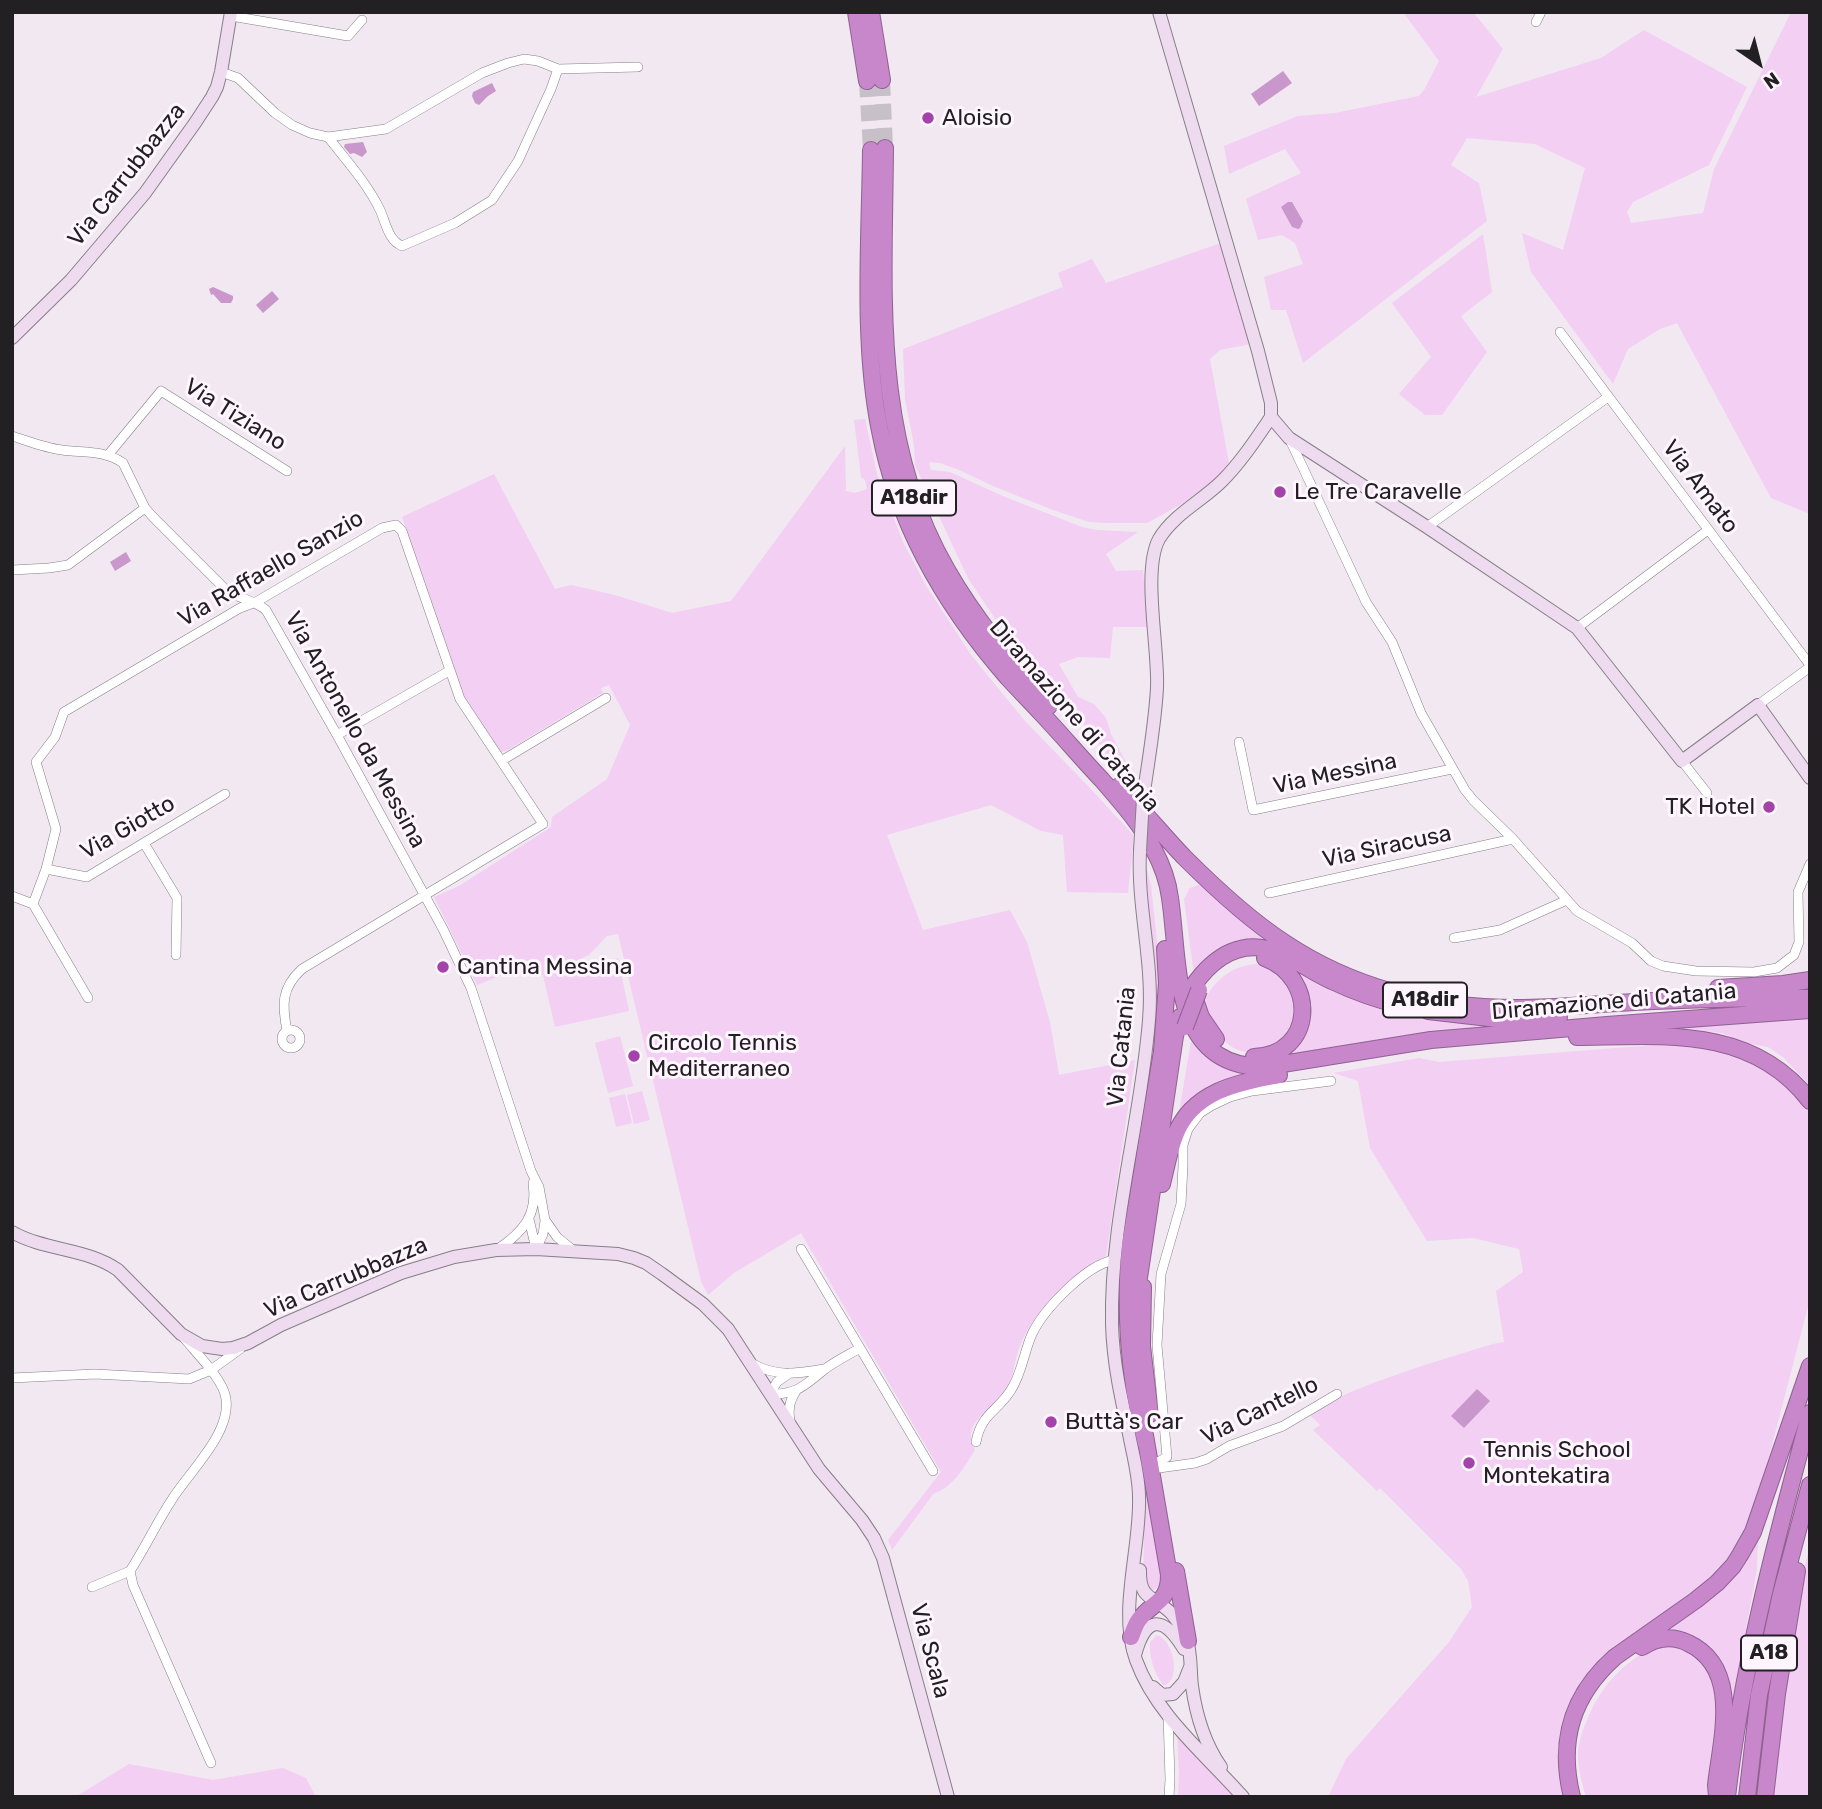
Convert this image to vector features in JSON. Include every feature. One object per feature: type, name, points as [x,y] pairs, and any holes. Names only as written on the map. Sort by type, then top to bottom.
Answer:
[{"type":"highway","points":[[856,12],[875,80],[871,12]]},
{"type":"highway","name":"Diramazione di Catania","points":[[1810,998],[1715,998],[1519,1008],[1413,998],[1375,987],[1327,967],[1285,943],[1221,893],[1116,784],[1021,674],[946,569],[915,502],[894,425],[886,367],[878,149],[870,275],[872,368],[877,416],[885,455],[901,506],[933,576],[965,622],[1009,679],[1107,787],[1152,846],[1160,861],[1170,895],[1179,982],[1186,1012],[1203,1040],[1220,1056],[1241,1065],[1264,1067],[1431,1040],[1810,1010]]},
{"type":"highway","points":[[1009,679],[1039,719],[1138,835],[1152,864],[1157,885],[1167,964],[1166,1012],[1130,1245],[1127,1286],[1134,1388],[1169,1585],[1159,1604],[1137,1623],[1131,1637]]},
{"type":"highway","points":[[1116,784],[1160,844],[1171,868],[1179,893],[1192,992],[1201,1017],[1212,1034],[1236,1053],[1264,1057],[1287,1046],[1301,1023],[1303,1005],[1298,988],[1281,965],[1263,957],[1247,956],[1226,962],[1196,988]]},
{"type":"highway","points":[[1146,1444],[1135,1339],[1136,1300],[1182,1022],[1201,974],[1216,960],[1237,950],[1256,948],[1279,953],[1331,981],[1372,998],[1412,1009],[1476,1017],[1560,1017],[1810,998]]},
{"type":"highway","points":[[1444,1003],[1472,999],[1544,998],[1783,984],[1810,980]]},
{"type":"highway","points":[[1182,1022],[1144,1275],[1142,1346],[1147,1401],[1188,1641]]},
{"type":"highway","points":[[1153,1217],[1178,1128],[1192,1109],[1228,1086],[1424,1051],[1542,1037],[1607,1025]]},
{"type":"highway","points":[[1478,1036],[1653,1036],[1709,1040],[1742,1049],[1764,1060],[1791,1080],[1810,1101]]},
{"type":"highway","points":[[1778,1531],[1810,1367]]},
{"type":"highway","points":[[1572,1797],[1566,1767],[1567,1740],[1575,1712],[1587,1688],[1594,1677],[1615,1657],[1696,1600],[1733,1566],[1754,1532],[1810,1367]]},
{"type":"highway","name":"A18","points":[[1727,1797],[1749,1655],[1778,1531],[1810,1413]]},
{"type":"highway","name":"A18","points":[[1747,1797],[1759,1696],[1781,1594],[1810,1485]]},
{"type":"highway","points":[[1765,1797],[1777,1694],[1801,1551],[1803,1511]]},
{"type":"highway","points":[[1578,1797],[1572,1766],[1574,1741],[1581,1714],[1592,1691],[1619,1661],[1647,1644],[1666,1638],[1684,1640],[1699,1649],[1715,1667],[1722,1684],[1725,1711],[1716,1785],[1717,1797]]},
{"type":"main road","points":[[1158,12],[1258,351],[1271,403],[1271,417],[1289,438],[1577,628],[1682,761],[1758,705],[1810,778]]},
{"type":"main road","name":"Via Carrubbazza","points":[[12,338],[71,280],[145,192],[212,97],[221,72],[231,14]]},
{"type":"main road","name":"Via Catania","points":[[1241,1794],[1168,1715],[1146,1684],[1136,1659],[1131,1637],[1133,1562],[1139,1524],[1139,1495],[1114,1352],[1112,1290],[1114,1259],[1149,1018],[1150,967],[1140,886],[1140,851],[1143,799],[1157,686],[1152,591],[1153,554],[1159,539],[1169,527],[1230,472],[1271,417]]},
{"type":"main road","points":[[12,1232],[42,1245],[106,1262],[118,1270],[181,1334],[209,1348]]},
{"type":"main road","name":"Via Carrubbazza","points":[[209,1348],[233,1348],[248,1343],[333,1301],[401,1273],[454,1257],[496,1250],[536,1249],[618,1254],[646,1263],[709,1310],[729,1329],[824,1475],[862,1520]]},
{"type":"main road","name":"Via Scala","points":[[862,1520],[883,1558],[948,1797]]},
{"type":"main road","points":[[1139,1524],[1140,1585],[1143,1591],[1172,1614],[1188,1641],[1196,1706],[1202,1730],[1218,1763],[1241,1794]]},
{"type":"main road","points":[[1160,1623],[1178,1638],[1190,1662],[1184,1682],[1177,1691],[1168,1696],[1162,1695],[1154,1688],[1136,1659],[1138,1645],[1149,1627],[1160,1623]]},
{"type":"street","points":[[1536,22],[1541,12]]},
{"type":"street","points":[[231,14],[348,36],[362,20]]},
{"type":"street","points":[[221,72],[238,78],[275,113],[292,125],[328,138],[386,129],[482,74],[524,59],[558,69],[638,67]]},
{"type":"street","points":[[328,138],[365,184],[391,237],[396,244],[402,246],[455,223],[492,200],[518,161],[558,69]]},
{"type":"street","name":"Via Amato","points":[[1560,332],[1810,666]]},
{"type":"street","name":"Via Tiziano","points":[[108,455],[161,391],[287,471]]},
{"type":"street","points":[[1427,527],[1608,397]]},
{"type":"street","points":[[12,436],[60,450],[108,455]]},
{"type":"street","points":[[1289,438],[1366,602],[1392,642],[1421,713],[1452,769],[1473,800],[1513,839],[1577,911],[1632,943],[1651,961],[1663,966],[1696,971],[1754,972],[1777,968],[1794,955],[1799,942],[1798,892],[1810,864]]},
{"type":"street","name":"Via Antonello da Messina","points":[[108,455],[122,463],[145,508],[228,592],[256,602],[266,610],[425,895],[471,988],[531,1171],[539,1188],[545,1220]]},
{"type":"street","points":[[12,570],[68,565],[145,508]]},
{"type":"street","name":"Via Raffaello Sanzio","points":[[33,905],[56,829],[36,762],[55,737],[64,712],[382,528],[396,525],[402,531],[449,671],[466,709],[543,824],[302,969],[293,978],[285,995],[287,1031]]},
{"type":"street","points":[[1577,628],[1708,530]]},
{"type":"street","points":[[1758,705],[1810,666]]},
{"type":"street","points":[[337,736],[449,671]]},
{"type":"street","points":[[502,761],[606,698]]},
{"type":"street","name":"Via Messina","points":[[1239,742],[1252,810],[1452,769]]},
{"type":"street","points":[[1682,761],[1707,793]]},
{"type":"street","name":"Via Giotto","points":[[46,869],[87,877],[225,794]]},
{"type":"street","name":"Via Siracusa","points":[[1269,892],[1513,839]]},
{"type":"street","points":[[144,843],[177,898],[176,955]]},
{"type":"street","points":[[12,896],[33,905],[88,998]]},
{"type":"street","points":[[1454,938],[1500,929],[1567,900]]},
{"type":"street","points":[[1158,1465],[1167,1457],[1157,1345],[1161,1274],[1181,1204],[1183,1145],[1188,1129],[1211,1105],[1230,1097],[1252,1091],[1331,1081]]},
{"type":"street","points":[[496,1250],[521,1231],[529,1219],[534,1192],[531,1171]]},
{"type":"street","points":[[529,1219],[536,1249]]},
{"type":"street","points":[[536,1249],[545,1220]]},
{"type":"street","points":[[545,1220],[550,1229],[574,1251]]},
{"type":"street","points":[[801,1249],[933,1471]]},
{"type":"street","points":[[976,1442],[983,1420],[1003,1401],[1016,1381],[1031,1336],[1041,1318],[1059,1297],[1096,1265],[1114,1259]]},
{"type":"street","points":[[92,1587],[130,1571],[171,1501],[214,1441],[227,1410],[225,1390],[181,1334]]},
{"type":"street","points":[[12,1378],[95,1374],[189,1379],[211,1370],[248,1343]]},
{"type":"street","points":[[189,1379],[209,1348],[212,1353],[211,1370]]},
{"type":"street","points":[[770,1394],[796,1391],[860,1349]]},
{"type":"street","points":[[751,1363],[770,1372],[826,1369]]},
{"type":"street","points":[[770,1394],[777,1382],[790,1373]]},
{"type":"street","points":[[791,1427],[789,1409],[796,1391]]},
{"type":"street","name":"Via Cantello","points":[[1158,1465],[1195,1464],[1229,1446],[1283,1426],[1337,1394]]},
{"type":"street","points":[[130,1571],[133,1585],[211,1763]]},
{"type":"street","points":[[1168,1715],[1169,1797]]},
{"type":"shaded area","points":[[1403,12],[1473,12],[1503,49],[1476,97],[1601,58],[1644,30],[1747,87],[1709,165],[1633,202],[1627,212],[1631,223],[1703,213],[1714,169],[1791,12],[1810,12],[1810,514],[1771,498],[1677,323],[1660,329],[1628,349],[1613,384],[1531,272],[1522,233],[1563,250],[1585,168],[1535,144],[1467,138],[1451,165],[1479,183],[1487,221],[1303,363],[1286,310],[1271,310],[1264,277],[1303,264],[1295,243],[1282,235],[1258,240],[1246,199],[1301,173],[1285,149],[1229,174],[1224,146],[1298,116],[1335,113],[1419,96],[1439,61]]},
{"type":"shaded area","points":[[1283,71],[1292,83],[1259,106],[1251,94]]},
{"type":"shaded area","points":[[492,83],[496,91],[479,105],[475,103],[473,92]]},
{"type":"shaded area","points":[[363,142],[367,152],[362,157],[350,154],[344,147],[345,144]]},
{"type":"shaded area","points":[[1292,202],[1303,221],[1298,229],[1292,227],[1281,207]]},
{"type":"shaded area","points":[[1483,234],[1492,292],[1461,316],[1487,352],[1442,415],[1425,415],[1399,394],[1431,357],[1392,303]]},
{"type":"shaded area","points":[[1221,243],[1251,344],[1220,350],[1210,359],[1229,463],[1211,484],[1147,523],[1089,522],[993,486],[957,469],[929,462],[931,470],[950,472],[1082,527],[1138,532],[1106,554],[1116,571],[1143,570],[1148,627],[1113,627],[1110,658],[1078,657],[1059,664],[1078,697],[1094,704],[1106,718],[1125,760],[1135,791],[1089,731],[998,623],[968,578],[915,465],[905,399],[903,349],[1063,287],[1058,273],[1092,259],[1106,283]]},
{"type":"shaded area","points":[[213,287],[233,296],[231,303],[221,303],[211,295],[209,289]]},
{"type":"shaded area","points":[[272,291],[279,299],[263,313],[256,305]]},
{"type":"shaded area","points":[[865,419],[877,474],[903,542],[925,584],[971,655],[1025,721],[1134,836],[1128,893],[1067,892],[1063,835],[1041,831],[991,805],[887,835],[923,930],[1010,910],[1027,942],[1050,1022],[1059,1075],[1135,1060],[1106,1256],[1070,1282],[1046,1306],[1027,1331],[1004,1394],[974,1424],[971,1440],[975,1450],[953,1481],[934,1493],[892,1550],[888,1540],[941,1472],[801,1233],[734,1273],[708,1295],[701,1281],[618,934],[607,936],[589,955],[550,973],[618,958],[629,1011],[555,1027],[543,975],[515,970],[477,985],[434,897],[459,886],[551,827],[552,817],[607,779],[630,725],[609,685],[601,688],[603,693],[506,751],[499,752],[464,697],[402,517],[494,474],[555,589],[571,585],[615,595],[672,613],[731,601],[845,446],[846,491],[855,493],[867,489],[865,480],[861,477],[854,420]]},
{"type":"shaded area","points":[[126,552],[131,561],[115,571],[110,562]]},
{"type":"shaded area","points":[[1146,866],[1151,885],[1160,971],[1156,1051],[1124,1252],[1162,1579],[1158,1588],[1148,1590],[1143,1580],[1145,1493],[1123,1381],[1117,1327],[1118,1271],[1156,994]]},
{"type":"shaded area","points":[[1206,886],[1281,949],[1264,944],[1194,975],[1184,899],[1190,888]]},
{"type":"shaded area","points":[[1256,964],[1265,966],[1288,981],[1298,1016],[1286,1041],[1258,1051],[1245,1052],[1236,1049],[1222,1038],[1201,1007],[1210,990],[1222,977],[1238,968]]},
{"type":"shaded area","points":[[1285,964],[1383,1007],[1429,1017],[1538,1025],[1272,1061],[1304,1029]]},
{"type":"shaded area","points":[[1810,1017],[1810,1086],[1783,1057],[1768,1047],[1721,1033],[1642,1028]]},
{"type":"shaded area","points":[[620,1036],[633,1086],[608,1093],[595,1043]]},
{"type":"shaded area","points":[[1192,1036],[1207,1053],[1228,1068],[1259,1074],[1178,1118]]},
{"type":"shaded area","points":[[1654,1045],[1699,1048],[1742,1058],[1780,1079],[1796,1094],[1810,1114],[1810,1299],[1754,1514],[1745,1535],[1723,1569],[1578,1692],[1566,1797],[1328,1797],[1346,1759],[1449,1642],[1472,1607],[1468,1581],[1461,1569],[1380,1488],[1377,1491],[1313,1430],[1320,1425],[1311,1416],[1341,1396],[1366,1386],[1453,1356],[1504,1342],[1496,1291],[1523,1272],[1519,1249],[1473,1238],[1427,1241],[1370,1148],[1358,1081],[1334,1073],[1419,1058],[1439,1062]]},
{"type":"shaded area","points":[[642,1091],[650,1120],[634,1124],[627,1095]]},
{"type":"shaded area","points":[[625,1094],[632,1123],[616,1127],[609,1098]]},
{"type":"shaded area","points":[[1477,1389],[1490,1401],[1464,1428],[1451,1416]]},
{"type":"shaded area","points":[[1758,1537],[1757,1570],[1732,1703],[1726,1682],[1664,1629]]},
{"type":"shaded area","points":[[1810,1545],[1810,1797],[1771,1797],[1791,1638]]},
{"type":"shaded area","points":[[1157,1635],[1163,1638],[1173,1658],[1173,1674],[1166,1685],[1160,1680],[1151,1659],[1150,1642]]},
{"type":"shaded area","points":[[1663,1644],[1688,1649],[1709,1669],[1714,1682],[1717,1707],[1707,1785],[1708,1797],[1586,1797],[1579,1771],[1578,1749],[1594,1706],[1608,1683],[1627,1664]]},
{"type":"shaded area","points":[[1177,1732],[1234,1797],[1178,1797]]},
{"type":"shaded area","points":[[129,1764],[213,1780],[283,1768],[306,1778],[316,1797],[75,1797]]},
{"type":"tunnel","points":[[882,80],[885,148]]},
{"type":"tunnel","points":[[867,81],[871,150]]},
{"type":"place","name":"Aloisio","points":[[928,118]]},
{"type":"place","name":"Le Tre Caravelle","points":[[1280,492]]},
{"type":"place","name":"TK Hotel","points":[[1769,807]]},
{"type":"place","name":"Cantina Messina","points":[[443,967]]},
{"type":"place","name":"Circolo Tennis Mediterraneo","points":[[634,1056]]},
{"type":"place","name":"Buttà's Car","points":[[1051,1422]]},
{"type":"place","name":"Tennis School Montekatira","points":[[1469,1463]]}]
